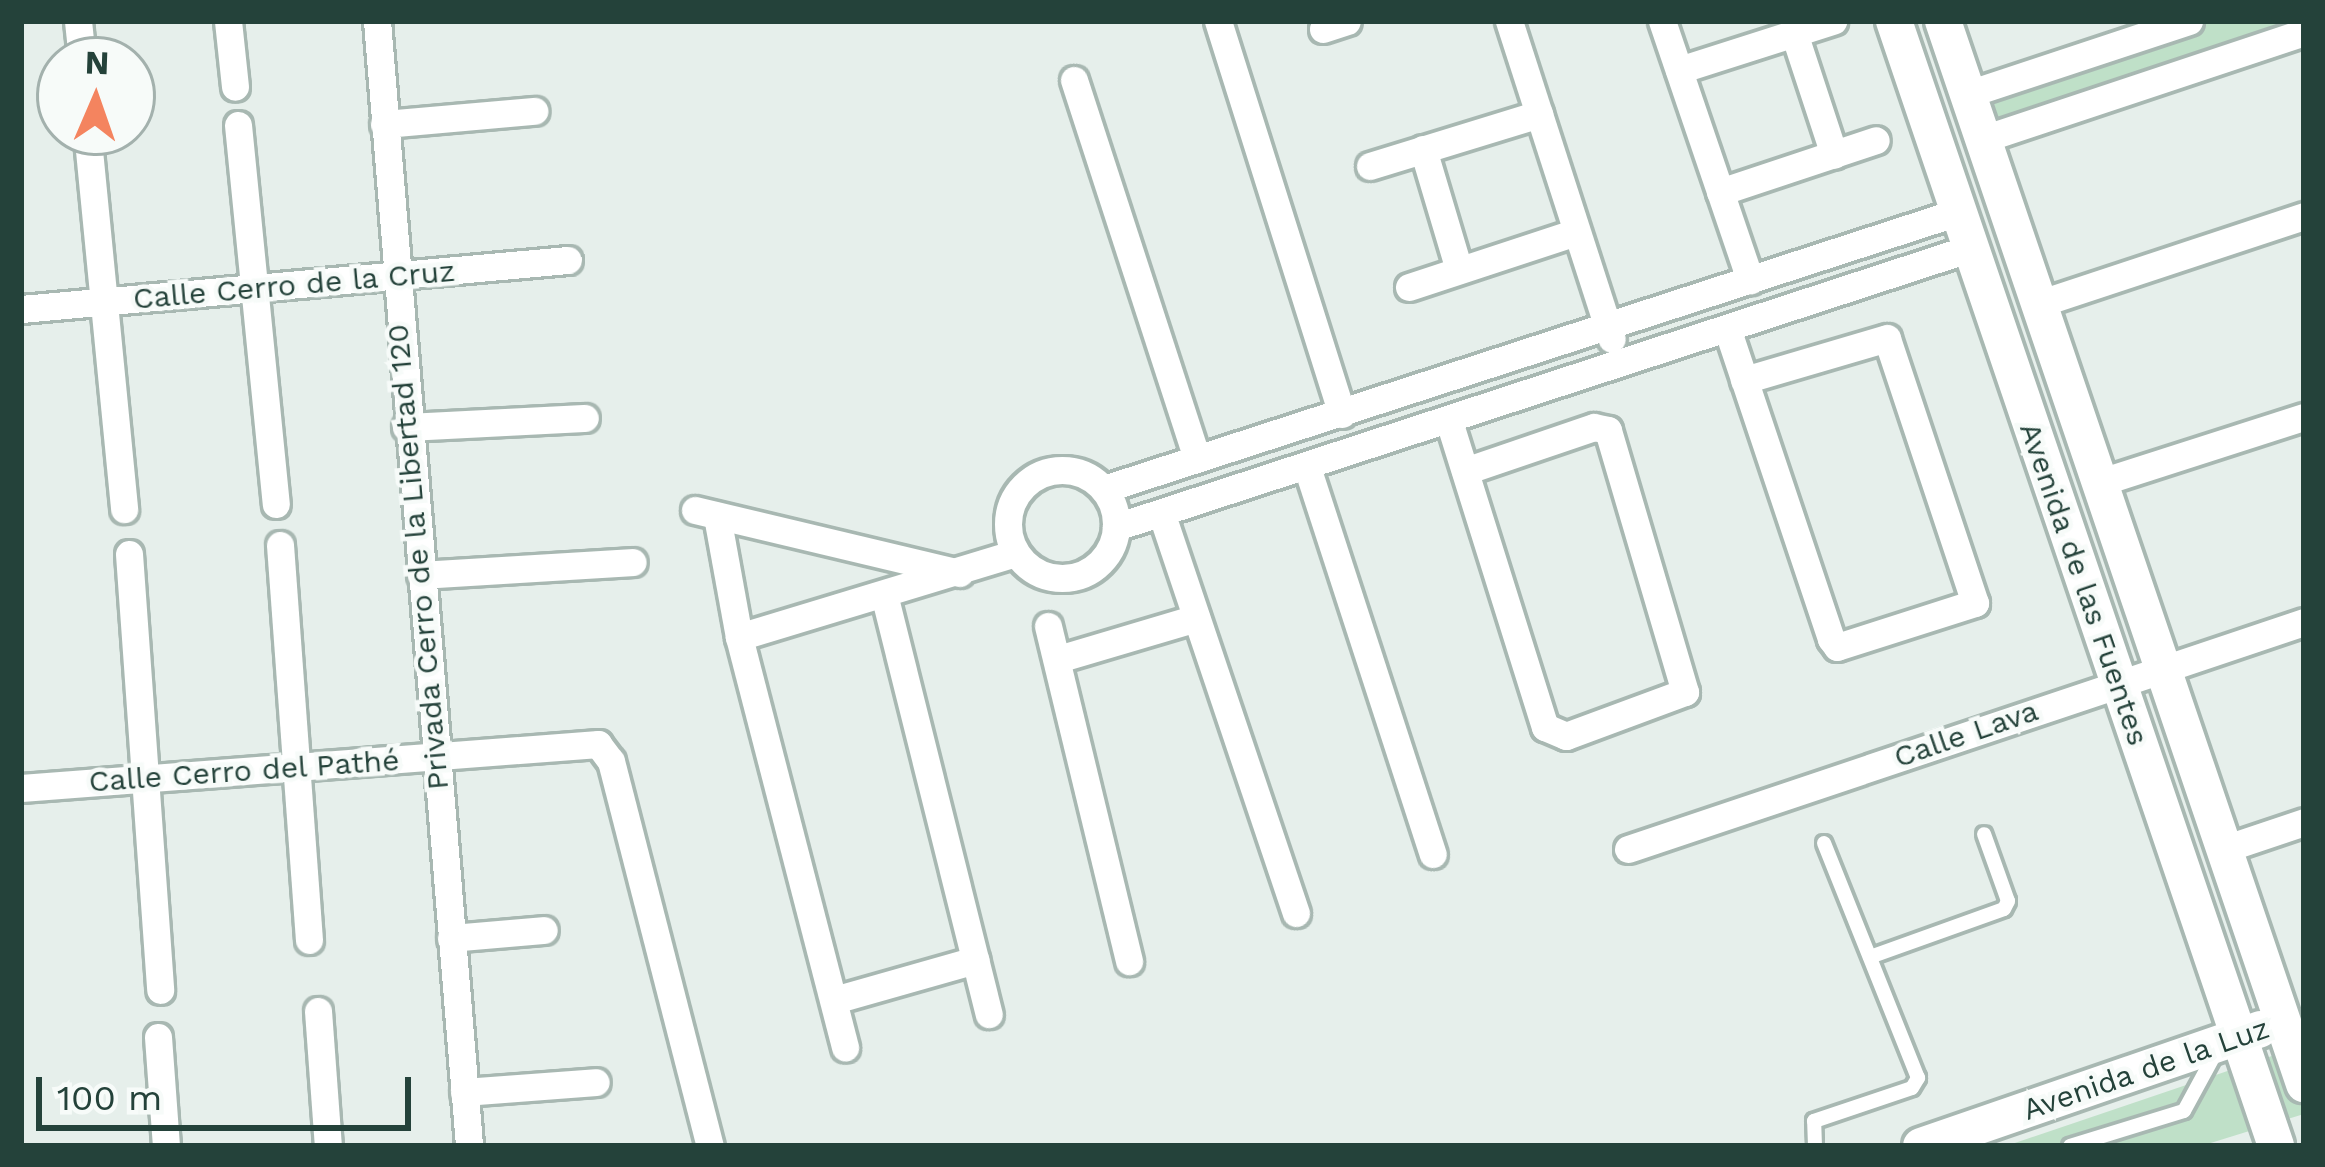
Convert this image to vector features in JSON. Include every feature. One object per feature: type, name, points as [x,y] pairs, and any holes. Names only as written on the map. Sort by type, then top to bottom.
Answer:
[{"type":"main road","name":"Avenida de las Fuentes","points":[[1894,21],[1955,212],[2119,681],[2230,1039],[2276,1146]]},
{"type":"main road","name":"Avenida de las Fuentes","points":[[1943,21],[1980,140],[2044,302],[2221,850],[2293,1019],[2304,1084]]},
{"type":"main road","name":"Avenida de la Luz","points":[[1932,1142],[2293,1019]]},
{"type":"street","points":[[228,21],[235,87]]},
{"type":"street","name":"Privada Cerro de la Libertad 120","points":[[377,21],[406,427],[469,1146]]},
{"type":"street","points":[[1218,21],[1342,414]]},
{"type":"street","points":[[1508,21],[1620,359]]},
{"type":"street","points":[[1662,21],[1750,280]]},
{"type":"street","points":[[1678,70],[1833,21]]},
{"type":"street","points":[[1965,95],[2189,21]]},
{"type":"street","points":[[1980,140],[2304,32]]},
{"type":"street","points":[[1795,33],[1834,155]]},
{"type":"street","points":[[1074,80],[1197,458]]},
{"type":"street","points":[[384,124],[534,111]]},
{"type":"street","points":[[1370,166],[1539,114]]},
{"type":"street","points":[[238,125],[276,504]]},
{"type":"street","points":[[1720,192],[1876,140]]},
{"type":"street","points":[[1423,149],[1460,270]]},
{"type":"street","points":[[89,156],[124,509]]},
{"type":"street","points":[[1104,489],[1955,212]]},
{"type":"street","points":[[2044,302],[2304,216]]},
{"type":"street","points":[[1409,287],[1576,232]]},
{"type":"street","points":[[1117,527],[1968,249]]},
{"type":"street","name":"Calle Cerro de la Cruz","points":[[21,309],[568,260]]},
{"type":"street","points":[[1727,328],[1744,380],[1837,647],[1975,603],[1887,338],[1744,380]]},
{"type":"street","points":[[2101,482],[2304,417]]},
{"type":"street","points":[[406,427],[585,418]]},
{"type":"street","points":[[1449,421],[1545,728],[1566,736],[1685,692],[1608,430],[1594,427],[1465,471]]},
{"type":"street","points":[[1306,467],[1433,854]]},
{"type":"street","points":[[1070,470],[1104,489],[1117,527],[1099,564],[1080,575],[1037,573],[1016,553],[1006,518],[1029,480],[1070,470]]},
{"type":"street","points":[[845,1048],[706,513],[960,573]]},
{"type":"street","points":[[1162,515],[1296,913]]},
{"type":"street","points":[[280,545],[309,940]]},
{"type":"street","points":[[739,637],[885,598],[1016,553]]},
{"type":"street","points":[[129,554],[160,991]]},
{"type":"street","points":[[421,575],[633,562]]},
{"type":"street","points":[[885,598],[989,1014]]},
{"type":"street","points":[[1058,659],[1196,618]]},
{"type":"street","name":"Calle Lava","points":[[1628,849],[2304,622]]},
{"type":"street","points":[[1048,626],[1130,961]]},
{"type":"street","name":"Calle Cerro del Pathé","points":[[21,788],[435,758],[586,741],[608,752],[710,1146]]},
{"type":"street","points":[[2221,850],[2304,822]]},
{"type":"street","points":[[451,938],[544,930]]},
{"type":"street","points":[[834,1000],[976,960]]},
{"type":"street","points":[[318,1010],[328,1146]]},
{"type":"street","points":[[158,1037],[166,1146]]},
{"type":"street","points":[[464,1092],[596,1082]]},
{"type":"lane","points":[[1870,957],[2004,909],[2008,901],[1984,834]]},
{"type":"lane","points":[[1815,1146],[1814,1120],[1916,1084],[1824,843]]},
{"type":"lane","points":[[2070,1146],[2184,1111],[2230,1039]]},
{"type":"lane","points":[[1932,1142],[1988,1146]]},
{"type":"green space","points":[[2203,21],[2304,21],[1990,129],[1981,97]]},
{"type":"green space","points":[[2304,1045],[2304,1114],[2201,1146],[2006,1146]]}]
